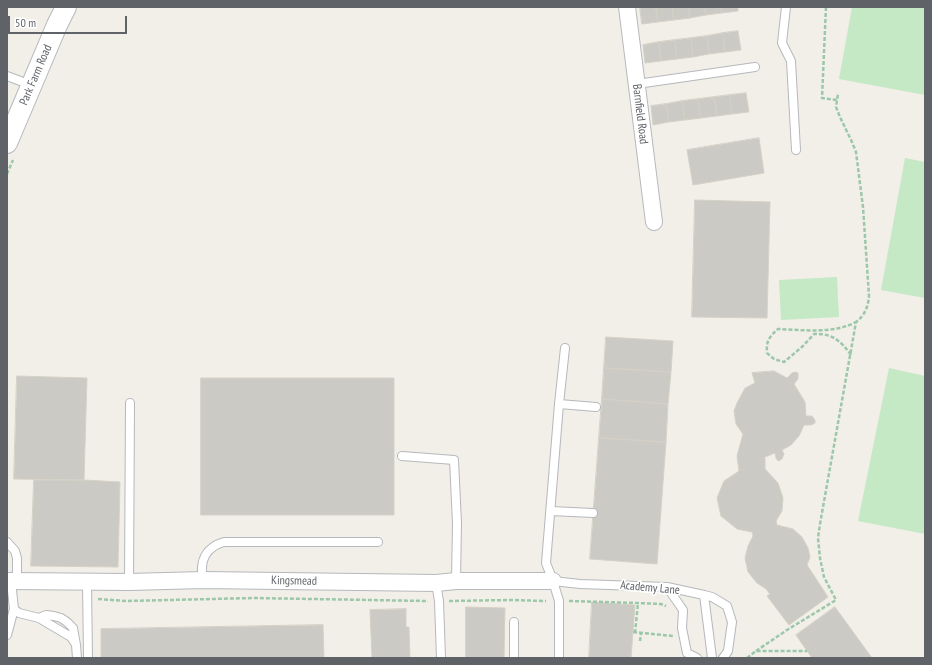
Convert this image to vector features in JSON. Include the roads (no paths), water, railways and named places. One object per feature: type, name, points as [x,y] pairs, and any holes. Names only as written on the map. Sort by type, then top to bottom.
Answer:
[{"type":"street","name":"Park Farm Road","points":[[7,143],[66,7]]},
{"type":"street","name":"Barnfield Road","points":[[626,7],[654,222]]},
{"type":"street","name":"Kingsmead","points":[[12,581],[129,582],[203,580],[436,583],[456,581],[553,581]]},
{"type":"lane","points":[[786,7],[782,43],[791,60],[796,150]]},
{"type":"lane","points":[[637,84],[755,67]]},
{"type":"lane","points":[[7,76],[32,85]]},
{"type":"lane","points":[[559,658],[559,601],[546,563],[565,348]]},
{"type":"lane","points":[[129,582],[130,403]]},
{"type":"lane","points":[[559,404],[596,407]]},
{"type":"lane","points":[[402,456],[454,460],[457,523],[456,581]]},
{"type":"lane","points":[[551,511],[594,512]]},
{"type":"lane","points":[[7,542],[15,551],[17,558],[12,581],[14,609],[7,635]]},
{"type":"lane","points":[[203,580],[202,565],[209,550],[224,542],[378,542]]},
{"type":"lane","name":"Kingsmead","points":[[553,581],[580,584]]},
{"type":"lane","points":[[87,582],[88,658]]},
{"type":"lane","points":[[436,583],[440,601],[441,658]]},
{"type":"lane","name":"Academy Lane","points":[[580,584],[666,587],[712,597],[727,606],[732,622],[728,651],[722,658]]},
{"type":"lane","points":[[666,587],[683,610],[682,628],[687,653],[697,658]]},
{"type":"lane","points":[[704,595],[712,658]]},
{"type":"lane","points":[[14,609],[19,613],[39,618],[71,638],[76,645],[77,658]]},
{"type":"lane","points":[[514,622],[514,658]]}]
